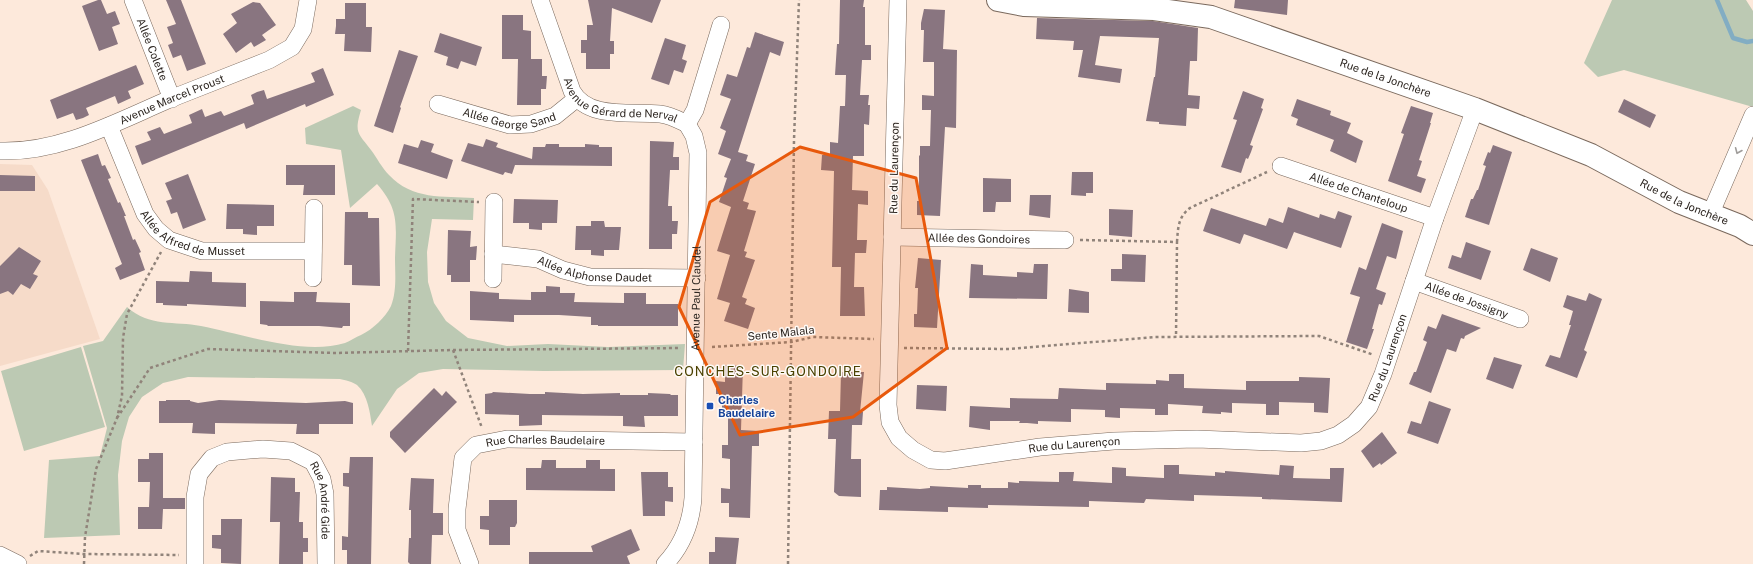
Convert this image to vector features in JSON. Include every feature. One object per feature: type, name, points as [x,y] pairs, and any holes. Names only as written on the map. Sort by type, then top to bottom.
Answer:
[{"type":"street","name":"Allée Colette","points":[[133,0],[172,99]]},
{"type":"street","name":"Avenue Marcel Proust","points":[[0,151],[40,149],[109,126],[269,60],[292,47],[303,29],[308,0]]},
{"type":"street","name":"Avenue Gérard de Nerval","points":[[540,0],[576,99],[588,108],[607,111],[662,114],[687,124]]},
{"type":"street","name":"Rue du Laurençon","points":[[898,0],[888,405],[890,422],[899,438],[913,450],[931,460],[945,461],[1040,447],[1114,440],[1196,439],[1301,443],[1321,441],[1338,435],[1354,424],[1369,407],[1475,109]]},
{"type":"street","name":"Rue de la Jonchère","points":[[998,0],[1024,5],[1154,9],[1211,17],[1475,109],[1591,155],[1679,202],[1740,226],[1753,234]]},
{"type":"street","points":[[687,124],[695,110],[722,25]]},
{"type":"street","name":"Allée George Sand","points":[[438,104],[510,125],[531,124],[555,116],[576,99]]},
{"type":"street","points":[[1710,215],[1753,115]]},
{"type":"street","name":"Avenue Paul Claudel","points":[[665,564],[674,554],[684,538],[691,518],[693,498],[698,153],[694,136],[687,124]]},
{"type":"street","name":"Allée Alfred de Musset","points":[[109,126],[145,214],[156,229],[169,240],[202,251],[313,251]]},
{"type":"street","name":"Allée de Chanteloup","points":[[1281,166],[1436,218]]},
{"type":"street","points":[[493,279],[494,202]]},
{"type":"street","points":[[313,278],[314,208]]},
{"type":"street","name":"Allée des Gondoires","points":[[892,237],[1065,240]]},
{"type":"street","name":"Allée Alphonse Daudet","points":[[494,254],[538,259],[563,270],[590,277],[697,278]]},
{"type":"street","name":"Allée de Jossigny","points":[[1414,281],[1520,320]]},
{"type":"street","name":"Rue Charles Baudelaire","points":[[470,564],[457,530],[457,509],[463,458],[476,445],[507,439],[694,442]]},
{"type":"street","name":"Rue André Gide","points":[[195,560],[195,497],[199,474],[212,458],[227,452],[264,449],[291,450],[313,462],[322,479],[325,494],[326,564]]},
{"type":"street","points":[[0,555],[18,564]]},
{"type":"path","points":[[788,564],[791,342],[799,0]]},
{"type":"path","points":[[1176,337],[1177,242],[1179,221],[1183,213],[1190,208],[1281,166]]},
{"type":"path","points":[[408,351],[413,199],[494,202]]},
{"type":"path","points":[[84,564],[84,554],[96,469],[117,418],[122,396],[123,338],[127,314],[169,240]]},
{"type":"path","points":[[1065,240],[1177,242]]},
{"type":"path","points":[[889,348],[1009,349],[1155,337],[1319,336],[1387,359]]},
{"type":"path","name":"Sente Malala","points":[[117,418],[150,368],[208,349],[336,353],[453,350],[696,348],[791,342],[813,337],[875,340],[889,348]]},
{"type":"path","points":[[453,350],[488,442]]},
{"type":"path","points":[[18,564],[38,551],[195,560]]},
{"type":"highlighted area","points":[[800,147],[916,178],[947,348],[853,417],[740,435],[679,307],[710,202]]},
{"type":"shaded area","points":[[0,164],[32,165],[48,190],[100,339],[0,366]]},
{"type":"green space","points":[[1612,0],[1746,0],[1753,11],[1753,107],[1624,70],[1598,77],[1584,63]]},
{"type":"green space","points":[[353,106],[361,110],[358,124],[358,132],[360,136],[384,169],[398,183],[418,193],[428,195],[474,198],[473,220],[432,219],[427,252],[428,282],[434,303],[446,321],[468,338],[507,346],[548,344],[608,347],[685,344],[683,370],[544,371],[443,369],[419,373],[397,389],[372,426],[368,404],[361,389],[353,383],[340,379],[188,377],[163,383],[142,397],[129,417],[122,441],[118,475],[120,535],[44,538],[49,460],[100,456],[107,428],[83,346],[103,341],[127,307],[144,318],[162,322],[201,326],[273,342],[311,347],[345,343],[370,330],[385,315],[393,300],[395,282],[396,227],[390,202],[377,184],[350,208],[341,150],[306,144],[305,128]]},
{"type":"green space","points":[[81,347],[105,427],[24,451],[1,371]]},
{"type":"building","points":[[101,0],[107,14],[115,11],[120,24],[112,27],[118,44],[99,51],[82,6]]},
{"type":"building","points":[[166,0],[181,0],[206,64],[187,71],[181,55],[173,58],[168,45],[173,43],[167,27],[176,24]]},
{"type":"building","points":[[588,0],[661,0],[652,23],[612,8],[610,41],[614,41],[614,54],[610,54],[610,69],[586,69],[586,53],[581,53],[581,40],[587,40],[587,25],[593,25]]},
{"type":"building","points":[[840,0],[864,0],[865,45],[871,45],[871,60],[862,60],[860,95],[869,95],[869,125],[864,124],[864,156],[853,156],[852,190],[868,191],[868,205],[858,204],[857,240],[867,240],[866,253],[855,253],[854,287],[864,287],[865,316],[840,316],[841,267],[832,267],[834,171],[821,170],[822,155],[830,155],[830,142],[838,143],[840,106],[845,106],[846,75],[835,75],[837,44],[839,44]]},
{"type":"building","points":[[1235,0],[1288,0],[1287,15],[1234,8]]},
{"type":"building","points":[[253,2],[260,3],[276,25],[262,35],[266,40],[254,47],[251,42],[236,53],[223,34],[237,23],[231,14]]},
{"type":"building","points":[[345,3],[366,3],[366,27],[372,27],[371,52],[344,51],[345,34],[335,34],[336,19],[345,19]]},
{"type":"building","points":[[924,9],[945,10],[943,49],[957,50],[956,128],[945,127],[940,216],[917,215],[917,201],[919,201],[920,146],[930,146],[931,110],[922,110],[922,95],[934,96],[934,62],[923,62],[924,30],[921,30],[921,23]]},
{"type":"building","points":[[502,15],[523,15],[523,30],[531,31],[531,59],[542,59],[542,76],[547,76],[546,89],[541,89],[541,105],[517,105],[518,59],[502,59]]},
{"type":"building","points":[[1037,18],[1153,21],[1198,28],[1197,61],[1190,61],[1188,95],[1200,96],[1199,109],[1187,108],[1186,126],[1159,124],[1159,122],[1146,121],[1155,77],[1159,38],[1100,36],[1095,65],[1122,69],[1120,83],[1078,77],[1083,50],[1073,50],[1074,41],[1036,39]]},
{"type":"building","points":[[755,32],[784,42],[780,56],[770,52],[738,152],[748,155],[746,161],[755,164],[743,201],[749,203],[747,209],[756,211],[744,251],[747,252],[745,257],[755,260],[742,297],[747,299],[745,304],[755,308],[748,329],[724,321],[730,303],[717,299],[730,255],[717,251],[731,207],[719,202],[727,178],[724,177],[731,159],[718,154],[726,131],[720,128],[731,99],[720,95],[727,74],[737,77],[747,47],[750,48]]},
{"type":"building","points":[[440,33],[482,47],[476,66],[461,61],[458,69],[446,65],[448,57],[434,52]]},
{"type":"building","points":[[665,38],[686,45],[682,59],[687,61],[683,73],[674,70],[669,85],[651,79]]},
{"type":"building","points":[[399,50],[418,56],[400,107],[401,108],[393,133],[374,126]]},
{"type":"building","points":[[136,65],[144,84],[128,91],[131,98],[118,104],[115,96],[86,108],[89,115],[83,118],[76,120],[73,113],[57,119],[50,100]]},
{"type":"building","points":[[323,68],[334,95],[306,107],[305,104],[246,129],[244,123],[142,165],[135,146],[151,140],[147,132],[160,127],[164,134],[192,123],[189,115],[202,109],[205,117],[221,111],[224,116],[254,104],[251,95],[257,92],[264,90],[267,99],[315,82],[311,73]]},
{"type":"building","points":[[1243,91],[1264,99],[1261,108],[1263,109],[1250,145],[1253,146],[1248,159],[1246,158],[1241,173],[1221,167],[1237,120],[1233,119]]},
{"type":"building","points":[[1297,99],[1331,111],[1330,115],[1351,123],[1347,133],[1363,141],[1356,163],[1330,151],[1334,140],[1296,125],[1298,119],[1291,116]]},
{"type":"building","points":[[1624,99],[1656,115],[1650,128],[1618,112]]},
{"type":"building","points":[[1411,106],[1433,113],[1419,160],[1422,161],[1417,176],[1426,179],[1421,193],[1388,181],[1404,134],[1401,133]]},
{"type":"building","points":[[486,139],[498,143],[496,147],[532,159],[533,147],[545,147],[546,144],[559,144],[559,147],[585,147],[585,144],[599,145],[599,147],[612,147],[612,166],[515,165],[512,174],[505,172],[503,175],[461,161],[468,143],[483,147]]},
{"type":"building","points":[[421,140],[434,144],[431,152],[453,160],[447,179],[398,163],[404,144],[418,148]]},
{"type":"building","points":[[650,141],[674,142],[673,157],[679,157],[679,170],[670,170],[668,206],[672,206],[672,221],[678,221],[677,234],[672,234],[672,249],[649,249]]},
{"type":"building","points":[[1493,145],[1512,152],[1489,225],[1465,217],[1471,199],[1473,199],[1478,190],[1486,166],[1483,165],[1488,152],[1490,153]]},
{"type":"building","points":[[98,154],[102,166],[105,165],[111,178],[108,179],[118,203],[120,202],[126,216],[124,216],[133,240],[135,239],[141,252],[139,253],[145,270],[120,280],[115,268],[122,264],[81,160]]},
{"type":"building","points":[[286,165],[335,165],[335,195],[303,195],[304,185],[286,185]]},
{"type":"building","points":[[1072,172],[1093,172],[1093,193],[1086,193],[1086,196],[1071,195]]},
{"type":"building","points":[[188,174],[206,220],[183,229],[177,212],[171,214],[166,201],[172,199],[165,183]]},
{"type":"building","points":[[0,175],[35,176],[35,191],[0,191]]},
{"type":"building","points":[[983,178],[1011,179],[1011,202],[996,202],[995,212],[983,212]]},
{"type":"building","points":[[1030,195],[1051,195],[1050,218],[1029,215]]},
{"type":"building","points":[[514,199],[558,200],[557,223],[542,223],[542,230],[529,229],[529,223],[513,223]]},
{"type":"building","points":[[227,204],[274,205],[274,226],[257,226],[257,235],[243,234],[243,229],[226,229]]},
{"type":"building","points":[[1288,207],[1319,218],[1320,214],[1335,219],[1338,211],[1352,216],[1341,248],[1294,232],[1287,249],[1244,234],[1240,244],[1203,231],[1211,208],[1266,226],[1269,218],[1283,223]]},
{"type":"building","points":[[1109,209],[1133,210],[1132,237],[1109,235]]},
{"type":"building","points":[[345,212],[368,212],[368,218],[379,218],[380,286],[352,285],[352,265],[344,265]]},
{"type":"building","points":[[591,221],[604,221],[605,227],[621,227],[619,250],[604,250],[604,256],[591,255],[591,250],[575,250],[576,226],[591,226]]},
{"type":"building","points":[[1382,223],[1403,231],[1396,259],[1387,256],[1376,289],[1386,293],[1382,305],[1379,304],[1372,329],[1374,329],[1367,349],[1346,342],[1360,297],[1350,294],[1359,267],[1366,270]]},
{"type":"building","points":[[448,230],[471,231],[470,247],[477,246],[476,260],[470,260],[470,282],[451,282],[451,275],[447,275]]},
{"type":"building","points":[[1466,242],[1491,251],[1481,280],[1448,268],[1452,255],[1461,258]]},
{"type":"building","points":[[19,247],[41,261],[33,274],[38,276],[30,289],[21,284],[13,295],[8,291],[0,294],[0,266]]},
{"type":"building","points":[[1531,248],[1558,258],[1550,282],[1523,270]]},
{"type":"building","points":[[1122,254],[1146,255],[1145,282],[1111,281],[1111,269],[1122,269]]},
{"type":"building","points":[[918,258],[941,260],[937,328],[914,327],[914,314],[917,314],[918,288],[915,288]]},
{"type":"building","points":[[971,264],[983,265],[983,275],[1017,277],[1017,272],[1033,273],[1034,264],[1048,264],[1047,299],[969,298]]},
{"type":"building","points":[[190,271],[212,272],[212,282],[246,283],[246,307],[187,304],[187,306],[163,305],[163,303],[156,303],[156,281],[189,282]]},
{"type":"building","points":[[546,286],[560,287],[560,293],[575,293],[574,302],[624,303],[624,293],[646,293],[646,304],[678,304],[678,326],[598,326],[591,325],[591,317],[559,315],[514,315],[514,322],[470,320],[470,291],[499,293],[499,299],[531,300],[531,292],[546,292]]},
{"type":"building","points":[[1069,289],[1089,292],[1089,313],[1068,312]]},
{"type":"building","points":[[294,292],[317,292],[316,302],[350,303],[350,326],[343,326],[342,328],[319,326],[268,326],[260,324],[260,301],[294,302]]},
{"type":"building","points":[[1589,293],[1602,299],[1584,350],[1587,352],[1577,378],[1545,366],[1550,355],[1560,358],[1571,325],[1569,325],[1573,311],[1563,307],[1567,295],[1586,301]]},
{"type":"building","points":[[1442,314],[1481,328],[1465,336],[1464,339],[1461,338],[1456,352],[1447,349],[1431,393],[1409,384],[1414,372],[1416,372],[1427,342],[1423,340],[1428,326],[1436,329]]},
{"type":"building","points":[[1494,357],[1522,365],[1513,389],[1486,379]]},
{"type":"building","points":[[725,365],[743,366],[741,430],[759,431],[759,446],[752,446],[750,518],[729,517],[729,503],[721,503],[721,488],[730,489],[730,459],[722,458],[722,445],[728,445],[728,410],[722,410],[722,394],[716,394],[716,381],[725,382]]},
{"type":"building","points":[[841,372],[864,372],[860,412],[863,412],[862,425],[852,425],[851,459],[861,459],[861,497],[839,496],[834,492],[836,439],[828,439],[829,411],[840,411]]},
{"type":"building","points":[[1169,374],[1184,374],[1184,388],[1246,390],[1246,381],[1299,381],[1299,377],[1330,378],[1328,413],[1314,412],[1314,403],[1279,402],[1279,415],[1266,415],[1266,404],[1232,403],[1232,413],[1221,412],[1221,414],[1202,413],[1203,406],[1168,404],[1168,415],[1155,415],[1155,409],[1120,408],[1120,418],[1105,417],[1105,410],[1071,409],[1071,422],[1038,421],[1038,424],[1019,423],[1020,421],[990,421],[990,430],[969,427],[970,406],[1010,408],[1010,398],[1058,399],[1059,388],[1106,390],[1106,383],[1156,384],[1156,380],[1169,381]]},
{"type":"building","points":[[917,385],[947,386],[946,411],[916,409]]},
{"type":"building","points":[[434,388],[442,396],[446,391],[457,402],[405,453],[390,437],[390,432]]},
{"type":"building","points":[[493,392],[530,394],[545,394],[545,392],[583,394],[620,393],[620,395],[648,395],[648,393],[678,395],[678,416],[644,416],[645,427],[623,426],[623,416],[542,415],[542,425],[519,426],[519,415],[485,414],[485,394]]},
{"type":"building","points":[[190,400],[198,403],[219,400],[306,403],[345,401],[353,403],[353,424],[319,424],[319,434],[296,434],[297,424],[215,423],[215,434],[192,433],[193,423],[159,423],[159,401]]},
{"type":"building","points":[[1429,401],[1451,409],[1438,444],[1407,433],[1411,421],[1421,424]]},
{"type":"building","points":[[1382,432],[1397,453],[1381,465],[1380,463],[1373,468],[1361,451]]},
{"type":"building","points":[[149,453],[163,453],[163,498],[185,498],[185,509],[163,509],[162,529],[138,529],[138,507],[149,507],[150,482],[138,482],[138,459],[149,459]]},
{"type":"building","points":[[350,457],[373,457],[371,564],[347,564],[347,550],[342,550],[342,536],[348,537],[349,487],[343,486],[343,473],[349,473]]},
{"type":"building","points":[[542,460],[556,460],[556,468],[586,468],[586,460],[600,460],[600,469],[615,469],[615,491],[526,490],[526,468],[541,468]]},
{"type":"building","points":[[1164,465],[1179,465],[1179,474],[1215,476],[1215,472],[1225,473],[1225,471],[1279,475],[1280,465],[1294,466],[1293,478],[1330,479],[1330,468],[1344,468],[1342,502],[1262,499],[1262,497],[1194,495],[1194,501],[1146,499],[1144,503],[1089,501],[1089,507],[988,505],[988,508],[948,507],[948,512],[879,510],[880,490],[887,490],[887,487],[920,489],[930,488],[930,486],[968,488],[968,485],[981,485],[981,488],[1008,488],[1008,482],[1059,482],[1059,472],[1074,472],[1073,481],[1112,483],[1112,467],[1126,468],[1126,476],[1164,478]]},
{"type":"building","points":[[641,472],[668,472],[668,487],[673,487],[673,502],[665,501],[665,516],[643,516]]},
{"type":"building","points":[[271,477],[295,478],[295,492],[300,492],[299,522],[303,522],[303,538],[308,538],[308,552],[303,552],[303,564],[279,564],[280,522],[270,522]]},
{"type":"building","points":[[411,478],[434,479],[433,513],[443,513],[443,535],[432,535],[431,564],[410,564],[408,562],[409,538],[411,538],[411,510],[409,510]]},
{"type":"building","points":[[489,500],[517,500],[517,523],[515,527],[510,527],[510,545],[489,545],[489,530],[480,529],[480,516],[489,516]]},
{"type":"building","points":[[221,519],[242,519],[241,564],[221,563],[221,549],[212,548],[212,535],[221,535]]},
{"type":"building","points":[[631,529],[640,550],[627,556],[630,564],[529,564],[529,552],[593,552],[591,546]]},
{"type":"building","points":[[715,537],[739,538],[736,564],[709,564],[709,552],[715,552]]},
{"type":"waterway","points":[[1717,0],[1733,38],[1747,42],[1753,41]]},
{"type":"place","name":"Charles Baudelaire","points":[[710,406]]},
{"type":"district","name":"CONCHES-SUR-GONDOIRE","points":[[768,371]]}]
